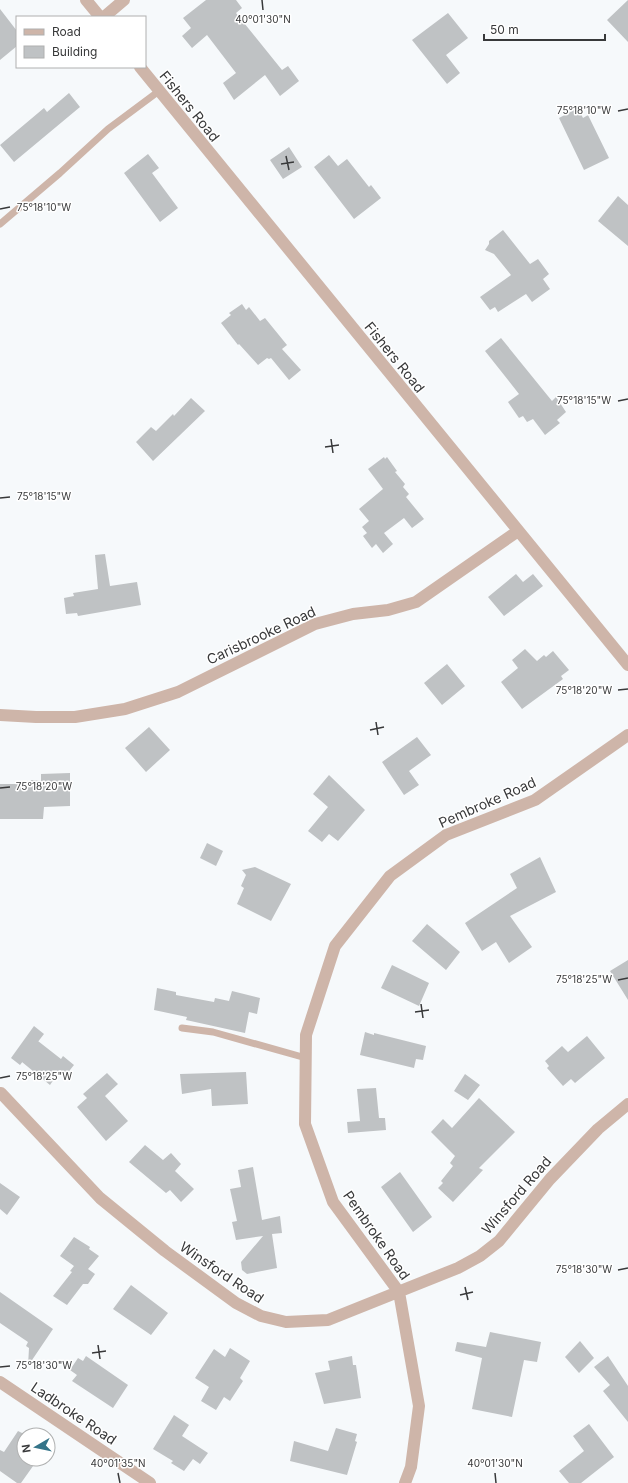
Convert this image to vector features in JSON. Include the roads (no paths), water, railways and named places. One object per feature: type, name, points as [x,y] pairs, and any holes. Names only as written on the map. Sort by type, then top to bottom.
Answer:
[{"type":"street","points":[[86,0],[99,16]]},
{"type":"street","points":[[105,16],[124,0]]},
{"type":"street","name":"Fishers Road","points":[[141,68],[628,665]]},
{"type":"street","name":"Carisbrooke Road","points":[[0,714],[36,717],[74,717],[125,709],[178,692],[315,624],[353,614],[388,610],[416,602],[518,531]]},
{"type":"street","name":"Pembroke Road","points":[[405,1483],[411,1467],[419,1406],[399,1292],[333,1202],[305,1124],[306,1035],[335,946],[390,876],[446,835],[535,800],[628,735]]},
{"type":"street","name":"Winsford Road","points":[[1,1093],[100,1198],[171,1256],[236,1302],[261,1316],[286,1322],[328,1320],[458,1268],[480,1256],[499,1241],[568,1159],[598,1129],[628,1104]]},
{"type":"street","name":"Ladbroke Road","points":[[0,1382],[150,1483]]},
{"type":"lane","points":[[0,224],[60,173],[108,128],[159,91]]},
{"type":"lane","points":[[182,1028],[213,1032],[306,1058]]}]
